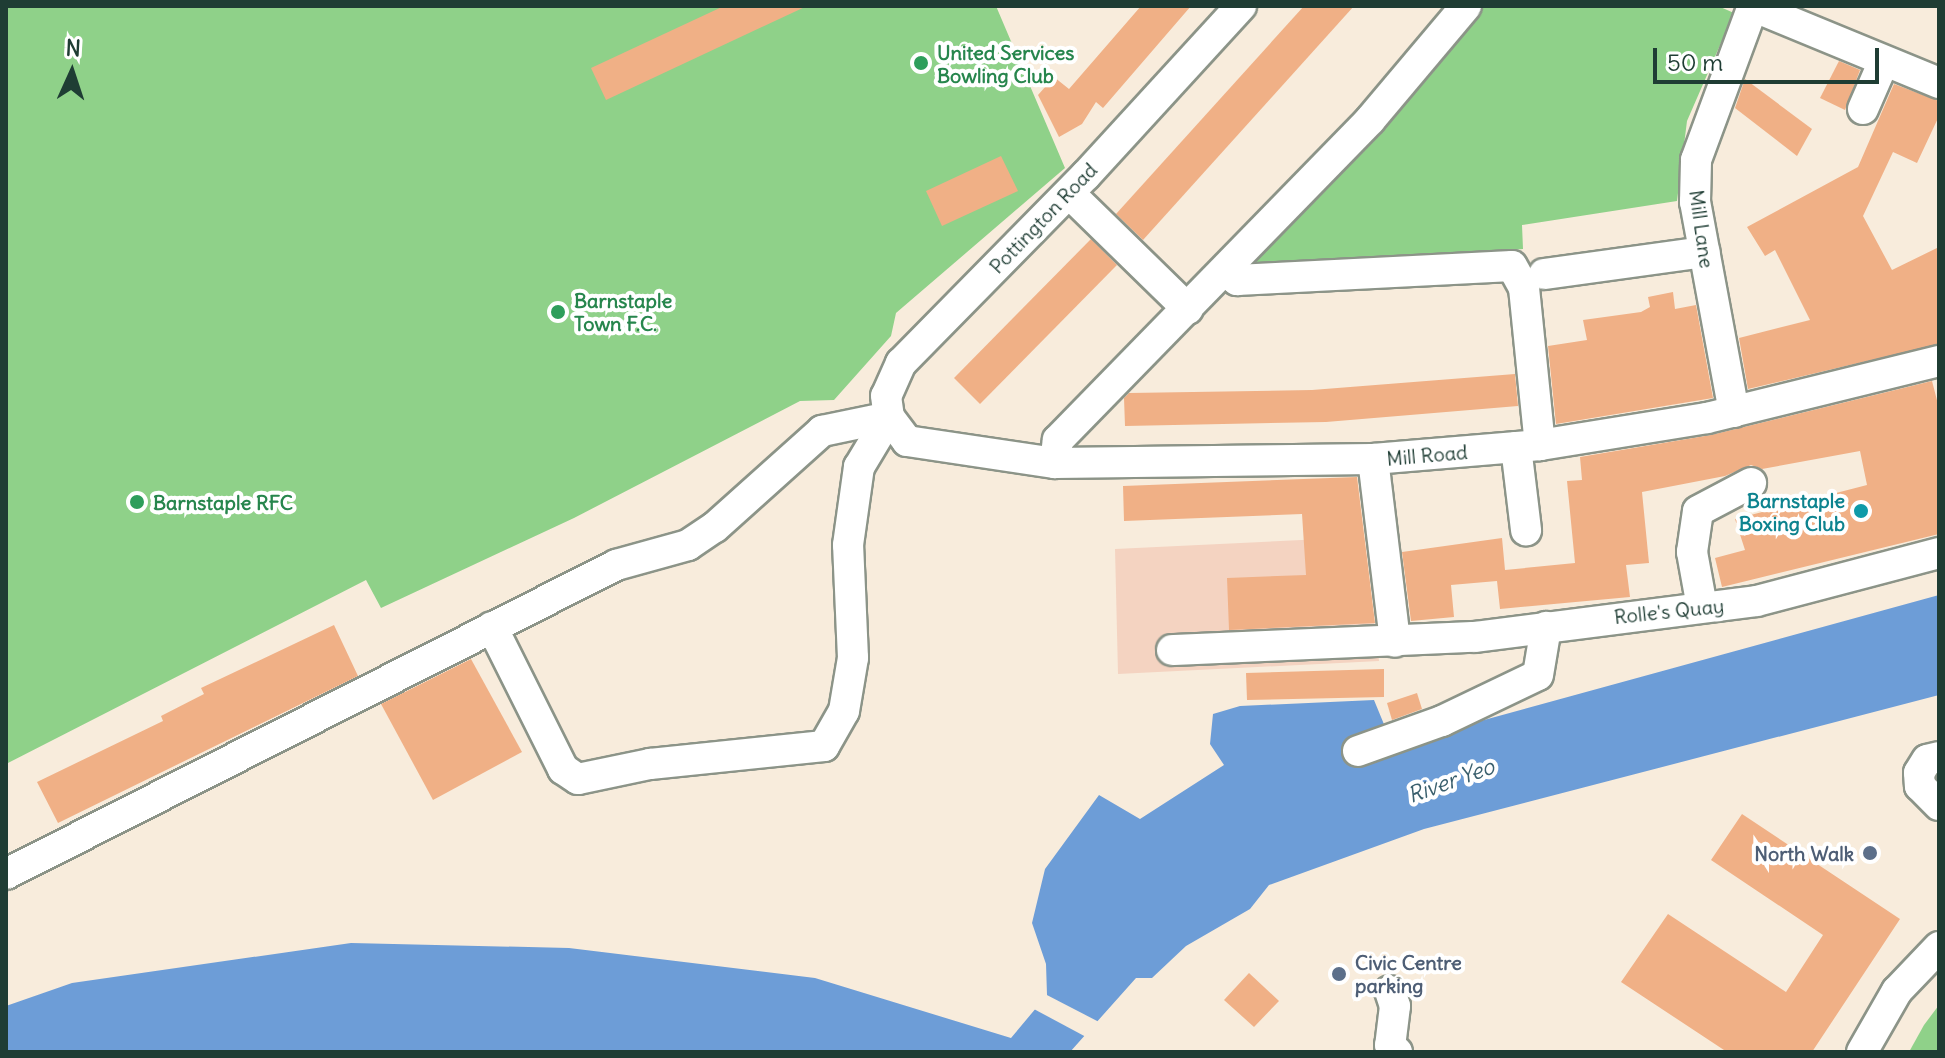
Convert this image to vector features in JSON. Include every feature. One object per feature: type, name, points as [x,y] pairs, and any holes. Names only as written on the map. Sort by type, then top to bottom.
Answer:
[{"type":"street","name":"Pottington Road","points":[[889,417],[886,396],[901,363],[1069,193],[1241,6]]},
{"type":"street","points":[[1055,463],[1058,440],[1226,272],[1370,120],[1466,6]]},
{"type":"street","points":[[1753,6],[1939,83]]},
{"type":"street","name":"Mill Lane","points":[[1734,412],[1695,202],[1696,160],[1753,6]]},
{"type":"street","points":[[1863,109],[1884,61]]},
{"type":"street","points":[[1069,193],[1188,309]]},
{"type":"street","points":[[1544,274],[1704,252]]},
{"type":"street","points":[[1226,272],[1237,280],[1512,266],[1524,288],[1528,446],[1526,530]]},
{"type":"street","name":"Mill Road","points":[[889,417],[907,441],[1055,463],[1373,459],[1528,446],[1734,412],[1939,361]]},
{"type":"street","points":[[6,874],[616,565],[688,545],[735,510],[822,431],[889,417]]},
{"type":"street","points":[[492,627],[563,769],[578,779],[650,764],[824,746],[844,711],[853,658],[848,545],[859,467],[889,417]]},
{"type":"street","points":[[1373,459],[1395,642]]},
{"type":"street","points":[[1702,607],[1692,552],[1698,511],[1751,483]]},
{"type":"street","name":"Rolle's Quay","points":[[1172,650],[1395,642],[1757,601],[1939,553]]},
{"type":"street","points":[[1358,751],[1442,721],[1538,675],[1546,627]]},
{"type":"street","points":[[1939,757],[1927,760],[1919,773],[1920,786],[1939,805]]},
{"type":"street","points":[[1862,1052],[1897,991],[1939,947]]},
{"type":"street","points":[[1390,991],[1395,1006],[1390,1045],[1397,1052]]},
{"type":"shaded area","points":[[1364,537],[1379,661],[1118,674],[1115,549]]},
{"type":"green space","points":[[6,6],[996,6],[1065,168],[896,313],[891,336],[834,400],[800,401],[574,518],[381,608],[366,580],[6,764]]},
{"type":"green space","points":[[1479,6],[1718,6],[1734,13],[1687,121],[1677,201],[1522,225],[1523,249],[1241,274]]},
{"type":"green space","points":[[1939,1005],[1939,1052],[1909,1052],[1924,1025]]},
{"type":"water","name":"River Yeo","points":[[1939,595],[1939,695],[1424,829],[1269,885],[1250,909],[1186,946],[1152,978],[1136,978],[1070,1052],[6,1052],[6,1006],[72,983],[351,943],[569,948],[815,978],[1011,1038],[1047,995],[1046,964],[1032,923],[1045,869],[1099,795],[1140,819],[1224,765],[1210,744],[1213,714],[1240,706],[1374,700],[1388,734],[1422,737]]},
{"type":"pier","points":[[1043,993],[1101,1023],[1088,1038],[1032,1008]]},
{"type":"building","points":[[724,6],[807,6],[606,100],[591,68]]},
{"type":"building","points":[[1141,6],[1191,6],[1103,108],[1096,102],[1082,124],[1059,137],[1038,95],[1054,77],[1069,89]]},
{"type":"building","points":[[1304,6],[1354,6],[1143,240],[1116,214]]},
{"type":"building","points":[[1839,61],[1860,70],[1845,110],[1820,98]]},
{"type":"building","points":[[1745,79],[1812,129],[1797,156],[1735,108]]},
{"type":"building","points":[[1894,84],[1939,101],[1939,116],[1917,163],[1893,152],[1863,216],[1892,270],[1939,247],[1939,344],[1748,389],[1739,338],[1810,320],[1775,250],[1765,256],[1747,227],[1858,167]]},
{"type":"building","points":[[1001,156],[1018,191],[942,226],[926,191]]},
{"type":"building","points":[[1091,239],[1117,265],[980,404],[954,378]]},
{"type":"building","points":[[1673,292],[1675,309],[1696,305],[1713,398],[1556,424],[1548,346],[1587,340],[1583,320],[1641,312],[1650,307],[1648,297]]},
{"type":"building","points":[[1515,374],[1518,406],[1326,422],[1125,426],[1124,398],[1129,393],[1312,390]]},
{"type":"building","points":[[1932,381],[1939,408],[1939,534],[1722,587],[1715,558],[1745,550],[1735,519],[1867,485],[1860,451],[1762,469],[1751,465],[1725,476],[1642,492],[1649,563],[1626,565],[1630,597],[1500,609],[1497,581],[1451,585],[1454,617],[1411,621],[1402,552],[1502,538],[1505,570],[1575,563],[1567,481],[1582,480],[1580,457],[1711,435]]},
{"type":"building","points":[[1357,477],[1375,623],[1229,630],[1227,578],[1306,575],[1302,514],[1124,521],[1123,486]]},
{"type":"building","points":[[334,625],[358,676],[58,823],[37,782],[163,721],[161,716],[204,694],[201,688]]},
{"type":"building","points":[[471,659],[522,752],[433,800],[381,704]]},
{"type":"building","points":[[1384,669],[1384,697],[1247,700],[1246,673]]},
{"type":"building","points":[[1417,693],[1422,709],[1392,720],[1387,703]]},
{"type":"building","points":[[1742,814],[1900,919],[1812,1052],[1727,1052],[1621,982],[1668,914],[1786,992],[1823,935],[1711,860]]},
{"type":"building","points":[[1249,973],[1279,1001],[1254,1027],[1224,1000]]},
{"type":"place","name":"United Services Bowling Club","points":[[921,63]]},
{"type":"place","name":"Barnstaple Town F.C.","points":[[558,312]]},
{"type":"place","name":"Barnstaple RFC","points":[[137,502]]},
{"type":"place","name":"Barnstaple Boxing Club","points":[[1861,511]]},
{"type":"place","name":"North Walk","points":[[1870,853]]},
{"type":"place","name":"Civic Centre parking","points":[[1339,974]]}]
